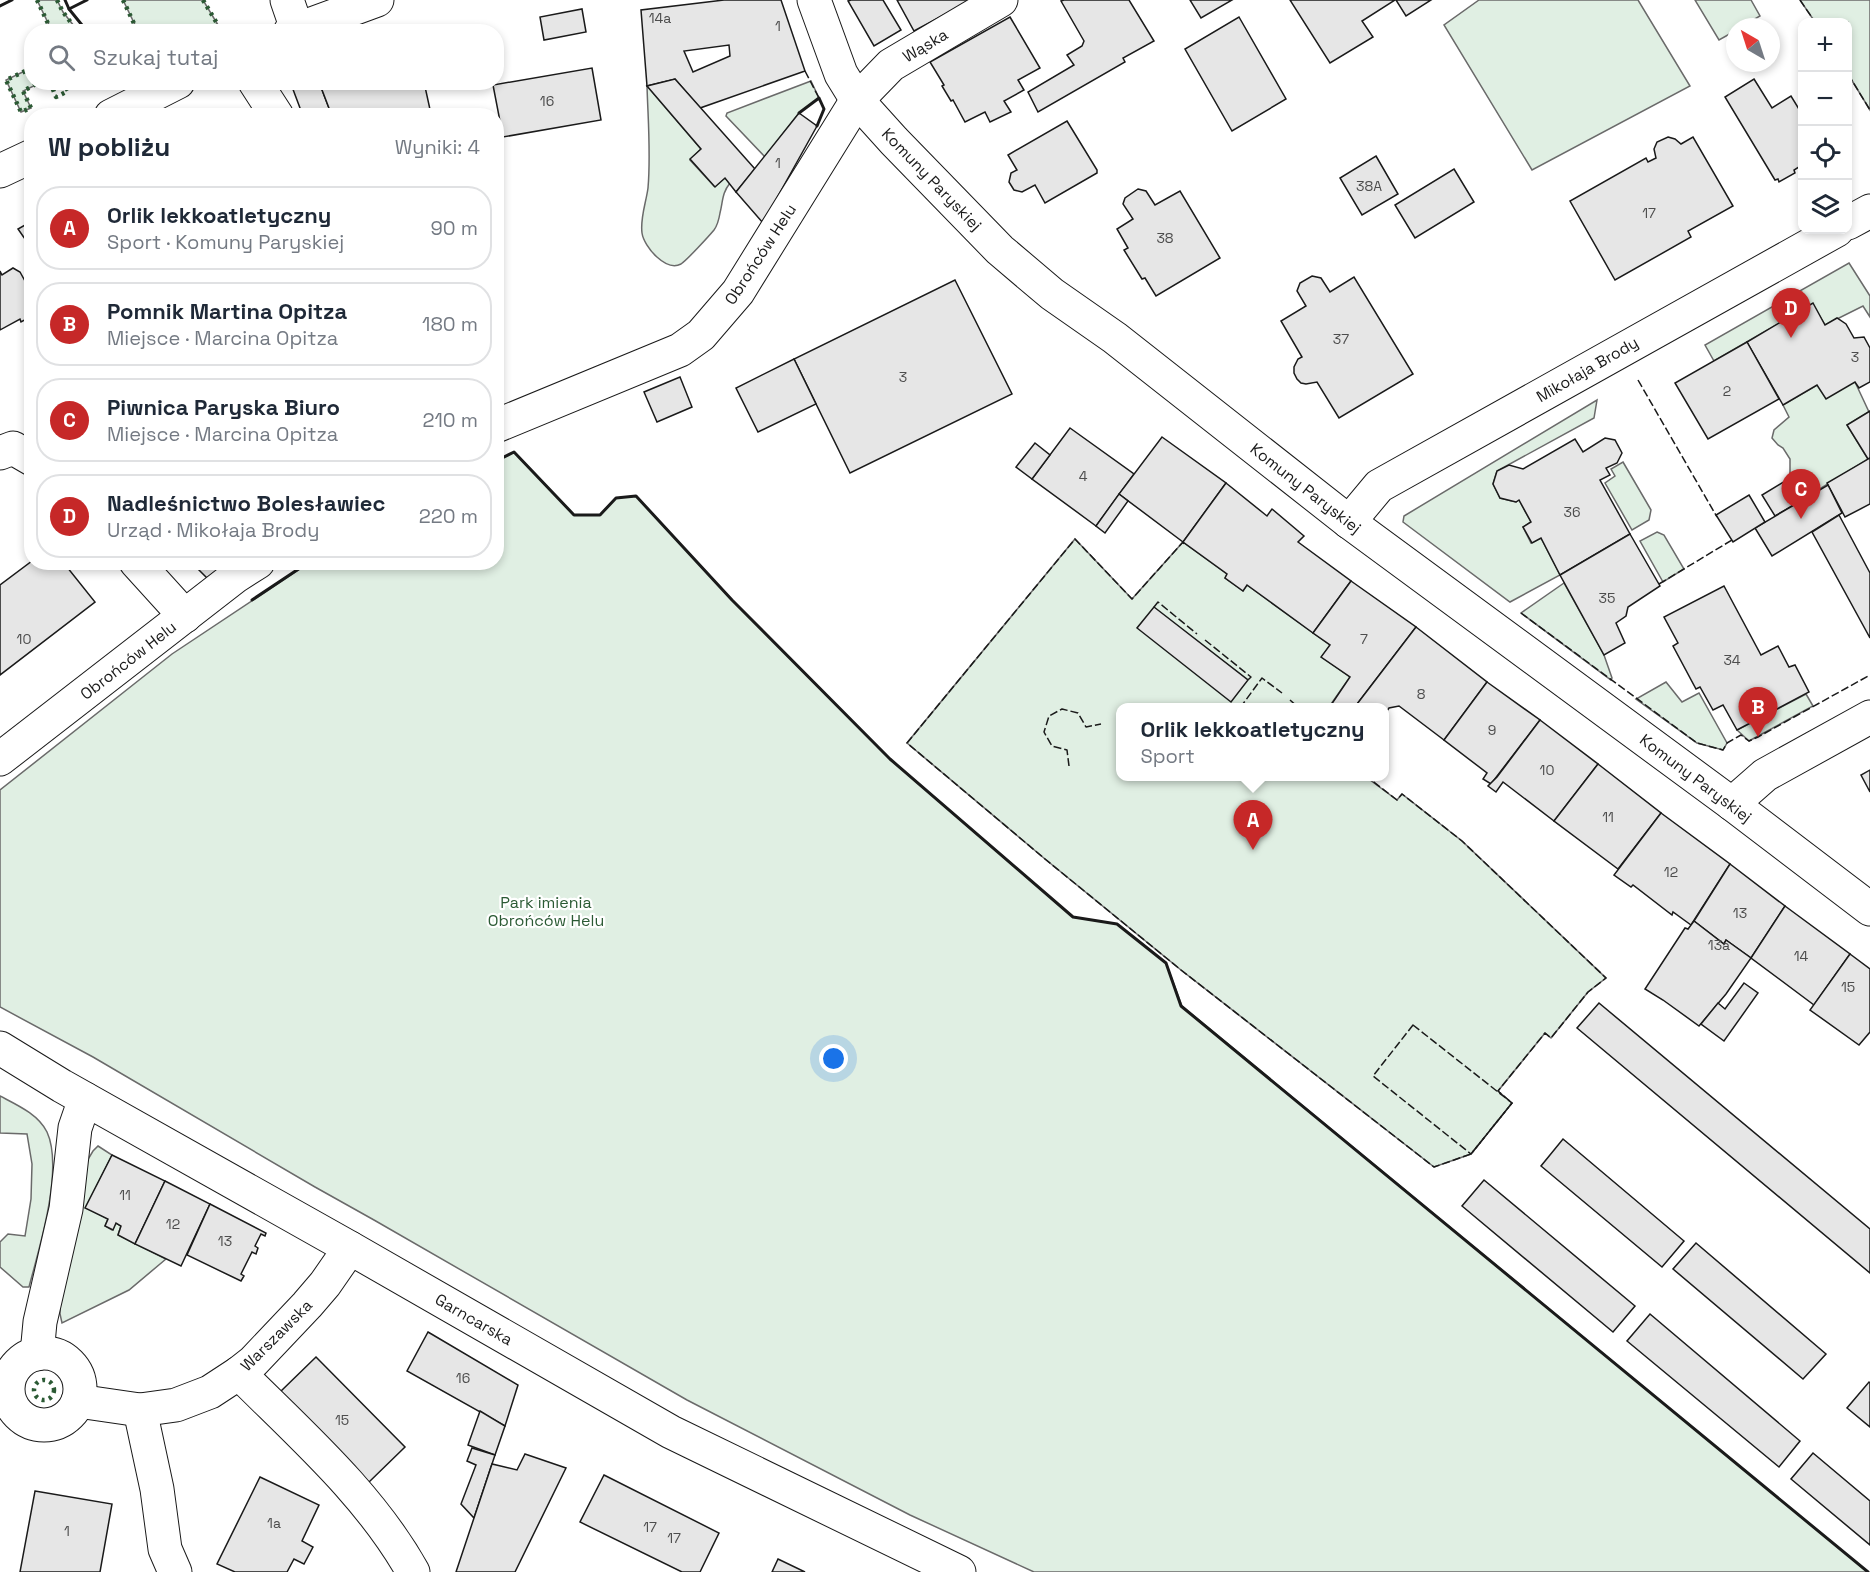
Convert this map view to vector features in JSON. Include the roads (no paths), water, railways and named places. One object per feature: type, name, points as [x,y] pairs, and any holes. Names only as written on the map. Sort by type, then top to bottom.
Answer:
[{"type":"street","points":[[291,20],[377,0]]},
{"type":"street","name":"Komuny Paryskiej","points":[[814,0],[841,74],[857,100],[1000,250],[1052,294],[1124,345],[1349,522],[1732,804],[1870,909]]},
{"type":"street","name":"Wąska","points":[[857,100],[891,65],[1001,0]]},
{"type":"street","points":[[127,108],[162,90]]},
{"type":"street","points":[[260,90],[272,108]]},
{"type":"street","name":"Obrońców Helu","points":[[504,423],[680,350],[701,335],[738,292],[857,100]]},
{"type":"street","points":[[0,171],[24,160]]},
{"type":"street","points":[[1852,221],[1870,211]]},
{"type":"street","name":"Mikołaja Brody","points":[[1349,522],[1379,486],[1830,234]]},
{"type":"street","points":[[0,453],[13,448],[24,454]]},
{"type":"street","points":[[143,570],[185,616]]},
{"type":"street","name":"Obrońców Helu","points":[[0,759],[245,570]]},
{"type":"street","points":[[1732,804],[1764,775],[1870,717]]},
{"type":"street","name":"Garncarska","points":[[0,1048],[85,1099],[671,1432],[959,1572]]},
{"type":"street","points":[[37,1354],[40,1322],[66,1209],[75,1128],[85,1099]]},
{"type":"street","name":"Warszawska","points":[[78,1401],[140,1410],[176,1405],[210,1392],[253,1362],[325,1284],[350,1248]]},
{"type":"street","points":[[37,1354],[56,1356],[71,1366],[79,1383],[78,1401],[68,1417],[60,1422],[41,1425],[24,1419],[6,1408],[10,1378],[21,1362],[37,1354]]},
{"type":"street","points":[[239,1373],[334,1468],[377,1518],[402,1552],[413,1572]]},
{"type":"street","points":[[140,1410],[157,1489],[165,1549],[175,1572]]},
{"type":"place","name":"Nadleśnictwo Bolesławiec","points":[[1791,338]]},
{"type":"place","name":"Piwnica Paryska Biuro","points":[[1801,519]]},
{"type":"place","name":"Pomnik Martina Opitza","points":[[1758,737]]},
{"type":"place","name":"Orlik lekkoatletyczny","points":[[1253,850]]},
{"type":"park label","name":"Park imienia Obrońców Helu","points":[[546,911]]}]
